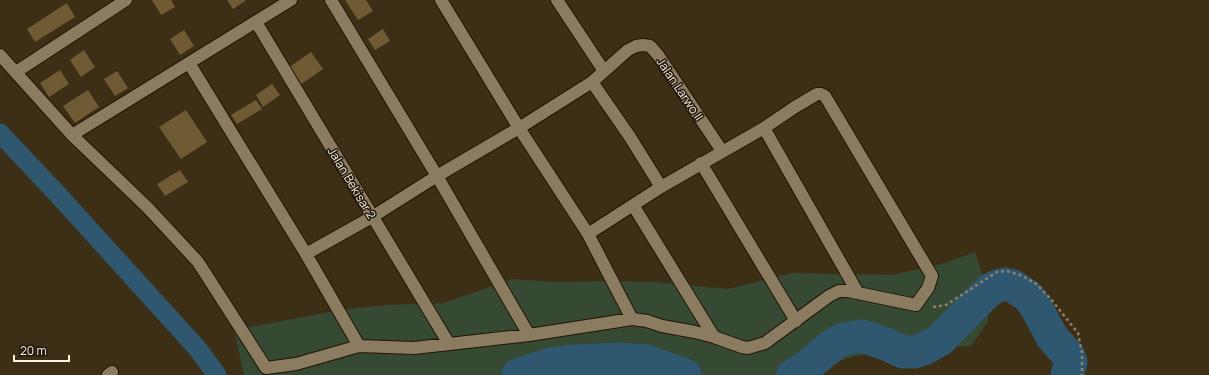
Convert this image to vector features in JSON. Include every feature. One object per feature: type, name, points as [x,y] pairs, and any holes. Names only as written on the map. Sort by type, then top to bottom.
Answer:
[{"type":"street","points":[[16,72],[126,0]]},
{"type":"street","points":[[72,135],[291,0]]},
{"type":"street","points":[[330,0],[438,176],[529,335]]},
{"type":"street","points":[[441,0],[519,128],[588,234],[632,319]]},
{"type":"street","points":[[558,0],[604,71]]},
{"type":"street","name":"Jalan Bekisar 2","points":[[256,22],[449,344]]},
{"type":"street","name":"Jalan Larwo II","points":[[306,254],[372,217],[592,82],[628,50],[636,46],[650,46],[658,55],[722,151]]},
{"type":"street","points":[[0,55],[72,135],[148,208],[198,262],[262,371],[296,364],[359,346],[414,348],[529,335],[632,319],[695,332],[748,348],[765,343],[829,296],[839,291],[848,291],[916,306],[928,288],[932,276],[832,107],[825,96],[821,94],[817,94],[764,128],[661,187],[588,234]]},
{"type":"street","points":[[189,63],[306,254],[359,346]]},
{"type":"street","points":[[592,82],[630,137],[661,187]]},
{"type":"street","points":[[764,128],[858,293]]},
{"type":"street","points":[[701,163],[796,321]]},
{"type":"street","points":[[633,205],[714,337]]},
{"type":"path","points":[[916,306],[936,307],[946,305],[997,272],[1007,271],[1020,275],[1035,283],[1050,298],[1078,334],[1082,353],[1082,375]]},
{"type":"green space","points":[[975,252],[989,295],[988,321],[971,346],[881,350],[822,365],[823,375],[244,375],[234,330],[340,310],[386,305],[444,303],[513,279],[556,282],[652,282],[728,289],[792,273],[892,275],[945,263]]},
{"type":"building","points":[[152,0],[171,0],[175,7],[161,15]]},
{"type":"building","points":[[227,0],[245,0],[245,1],[233,9]]},
{"type":"building","points":[[345,0],[366,0],[373,11],[358,20]]},
{"type":"building","points":[[67,3],[75,17],[35,42],[27,29]]},
{"type":"building","points":[[383,29],[390,41],[375,50],[368,39]]},
{"type":"building","points":[[184,30],[194,46],[180,55],[170,39]]},
{"type":"building","points":[[84,50],[95,67],[81,77],[70,60]]},
{"type":"building","points":[[311,52],[323,69],[300,85],[288,68]]},
{"type":"building","points":[[60,70],[69,84],[49,97],[40,83]]},
{"type":"building","points":[[117,71],[128,88],[115,96],[104,79]]},
{"type":"building","points":[[272,84],[280,95],[263,107],[256,95]]},
{"type":"building","points":[[88,90],[99,107],[75,123],[63,106]]},
{"type":"building","points":[[256,100],[262,109],[237,124],[231,115]]},
{"type":"building","points":[[186,110],[207,142],[181,159],[159,127]]},
{"type":"building","points":[[180,170],[188,182],[165,196],[157,184]]},
{"type":"waterway","points":[[0,133],[197,348],[217,375]]},
{"type":"waterway","points":[[793,375],[806,367],[834,344],[844,339],[862,336],[886,344],[903,352],[914,352],[926,348],[940,340],[991,289],[1005,284],[1013,286],[1028,296],[1036,307],[1052,337],[1069,356],[1071,362],[1067,375]]},
{"type":"waterway","points":[[518,375],[551,364],[619,359],[646,361],[685,375]]}]
